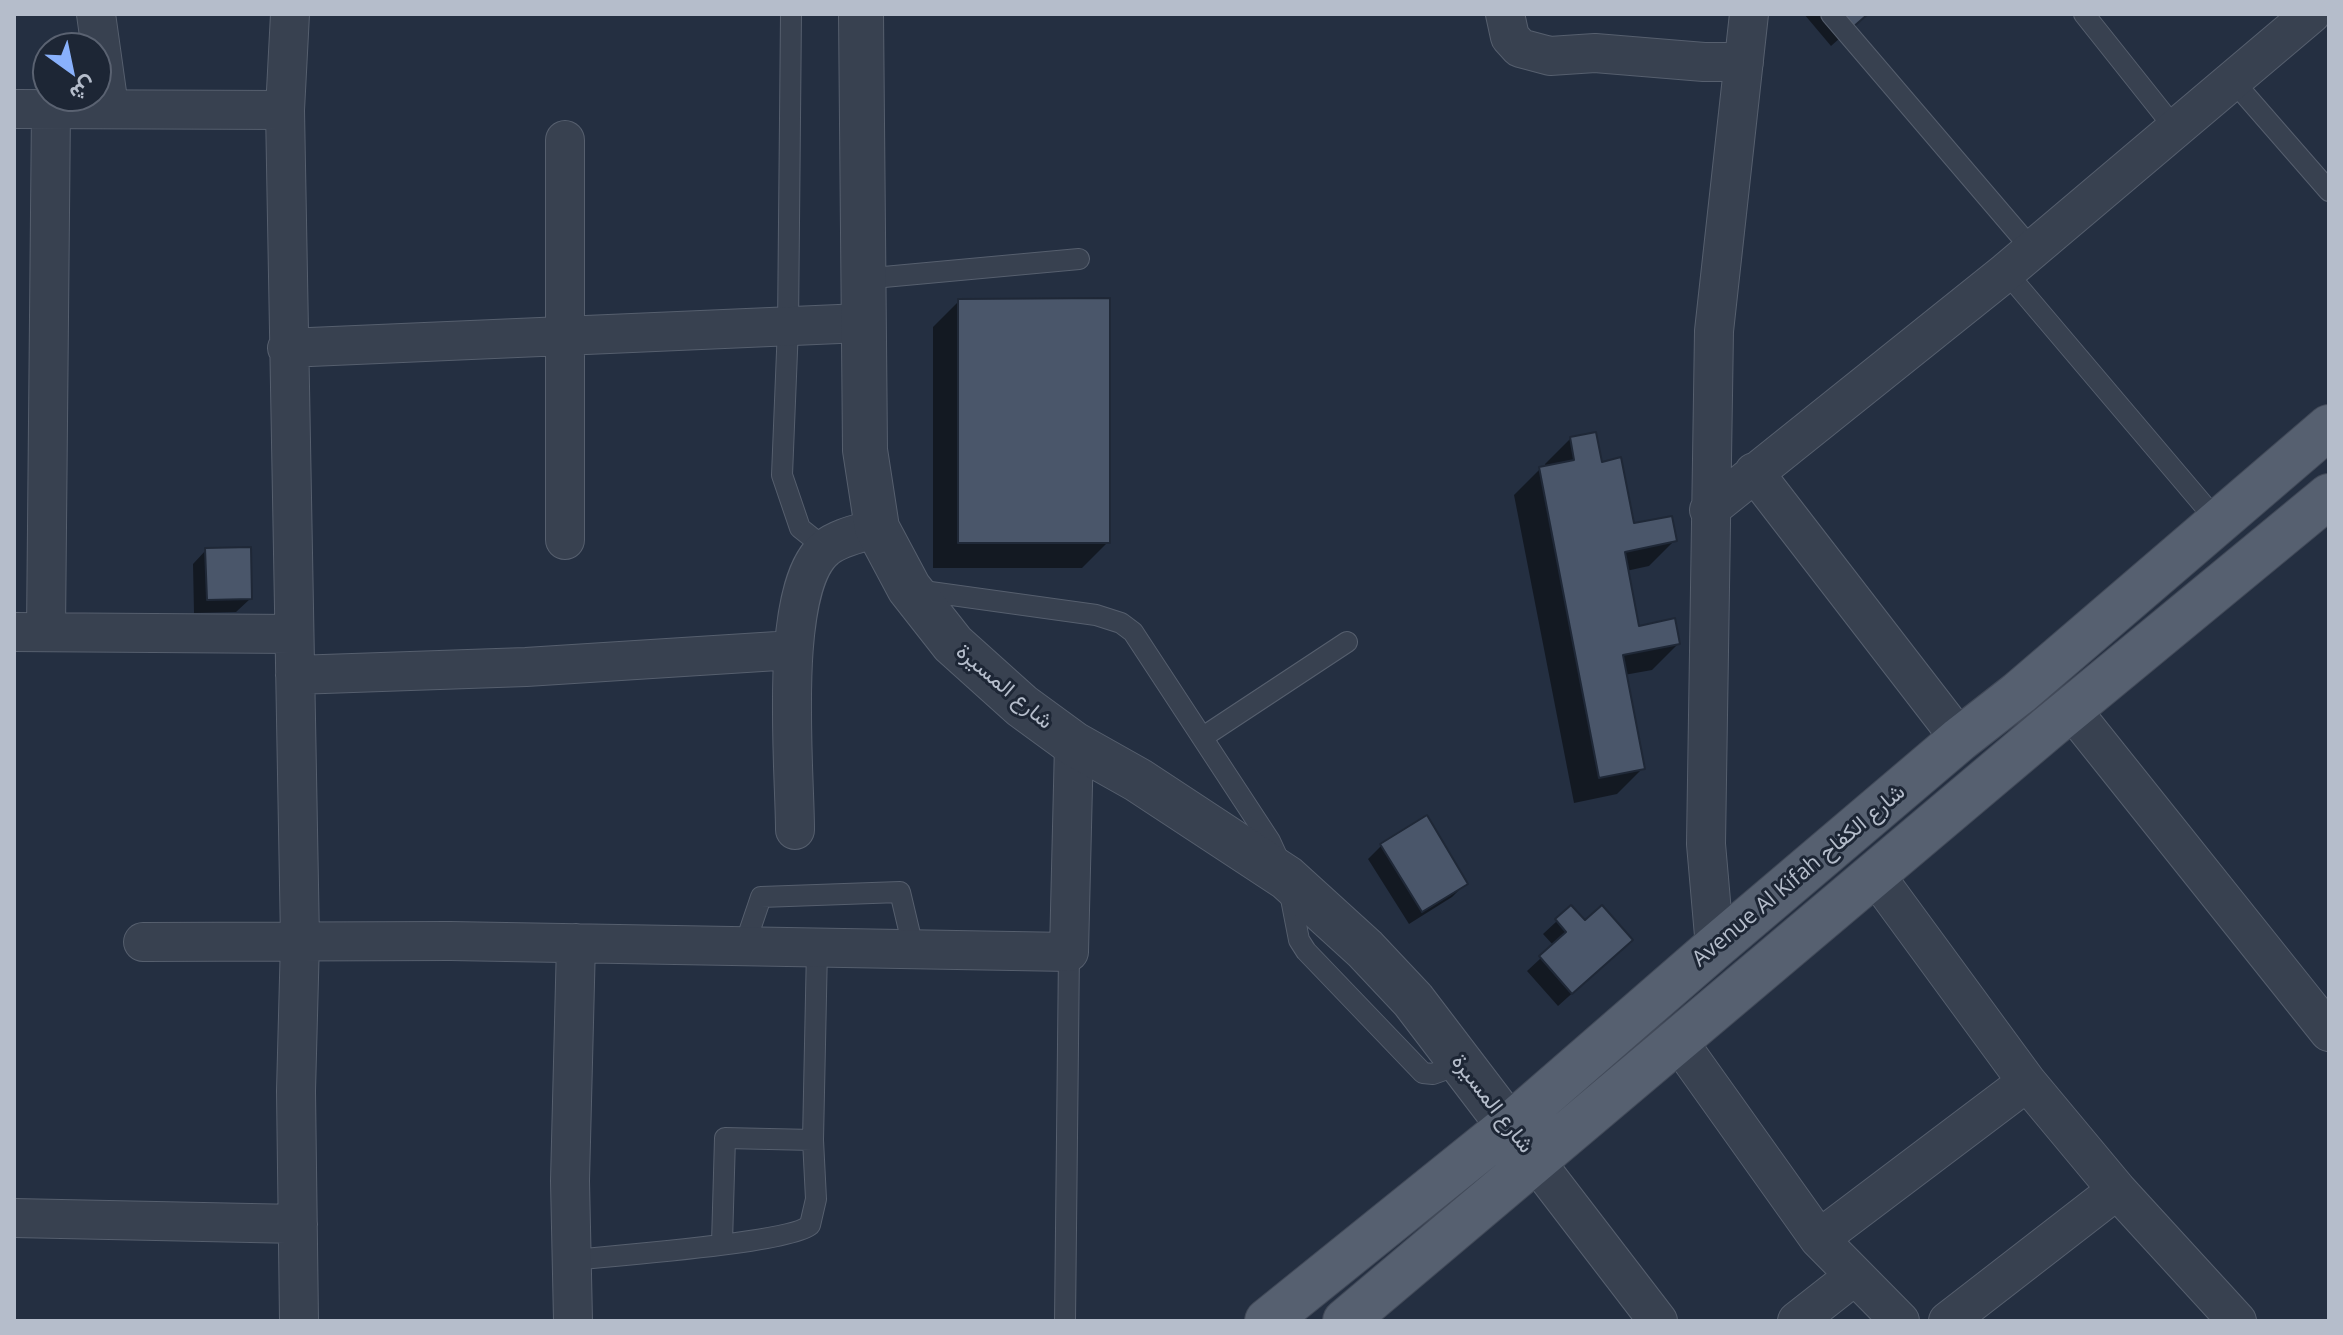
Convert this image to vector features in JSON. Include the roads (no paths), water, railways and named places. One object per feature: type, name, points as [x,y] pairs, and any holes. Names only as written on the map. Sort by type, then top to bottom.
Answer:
[{"type":"main road","name":"Avenue Al Kifah شارع الكفاح","points":[[1267,1321],[1509,1126],[1715,947],[1960,739],[2019,693],[2329,427]]},
{"type":"main road","points":[[1345,1321],[2071,709],[2329,496]]},
{"type":"street","points":[[290,14],[285,110],[300,940],[299,1321]]},
{"type":"street","name":"شارع المسيرة","points":[[861,14],[865,450],[877,528],[909,588],[953,644],[1022,706],[1074,744],[1138,780],[1287,878],[1365,949],[1403,990],[1536,1162]]},
{"type":"street","points":[[1505,14],[1510,37],[1520,48],[1550,56],[1595,53],[1704,62],[1744,62]]},
{"type":"street","points":[[1715,947],[1706,844],[1714,331],[1749,14]]},
{"type":"street","points":[[1709,510],[2177,131],[2234,82],[2300,17]]},
{"type":"street","points":[[112,107],[285,110]]},
{"type":"street","points":[[51,112],[30,632],[293,634]]},
{"type":"street","points":[[565,140],[565,540]]},
{"type":"street","points":[[287,348],[862,323]]},
{"type":"street","points":[[1754,472],[1960,739]]},
{"type":"street","points":[[795,830],[793,650],[797,609],[809,573],[825,548],[877,528]]},
{"type":"street","points":[[295,675],[526,667],[793,650]]},
{"type":"street","points":[[2071,709],[2322,1011]]},
{"type":"street","points":[[143,942],[300,940],[913,947],[1069,952],[1074,744]]},
{"type":"street","points":[[1876,876],[2027,1082],[2117,1190],[2237,1321]]},
{"type":"street","points":[[573,1321],[570,1181],[576,943]]},
{"type":"street","points":[[1678,1041],[1819,1239],[1853,1277],[1900,1321]]},
{"type":"street","points":[[1819,1239],[2027,1082]]},
{"type":"street","points":[[1536,1162],[1658,1321]]},
{"type":"street","points":[[1948,1321],[2117,1190]]},
{"type":"street","points":[[14,1218],[298,1224]]},
{"type":"street","points":[[1797,1321],[1853,1277]]},
{"type":"lane","points":[[791,14],[788,327],[782,475],[800,528],[825,548]]},
{"type":"lane","points":[[1831,14],[2218,522]]},
{"type":"lane","points":[[2084,14],[2177,131]]},
{"type":"lane","points":[[2234,82],[2329,191]]},
{"type":"lane","points":[[862,279],[1079,259]]},
{"type":"lane","points":[[909,588],[1096,615],[1121,623],[1133,632],[1251,808],[1287,878]]},
{"type":"lane","points":[[1203,737],[1347,642]]},
{"type":"lane","points":[[744,947],[761,897],[900,892],[913,947]]},
{"type":"lane","points":[[572,1260],[794,1234],[810,1225],[816,1199],[813,1140],[817,948]]},
{"type":"lane","points":[[1065,1321],[1069,952]]},
{"type":"lane","points":[[722,1243],[725,1138],[813,1140]]}]
